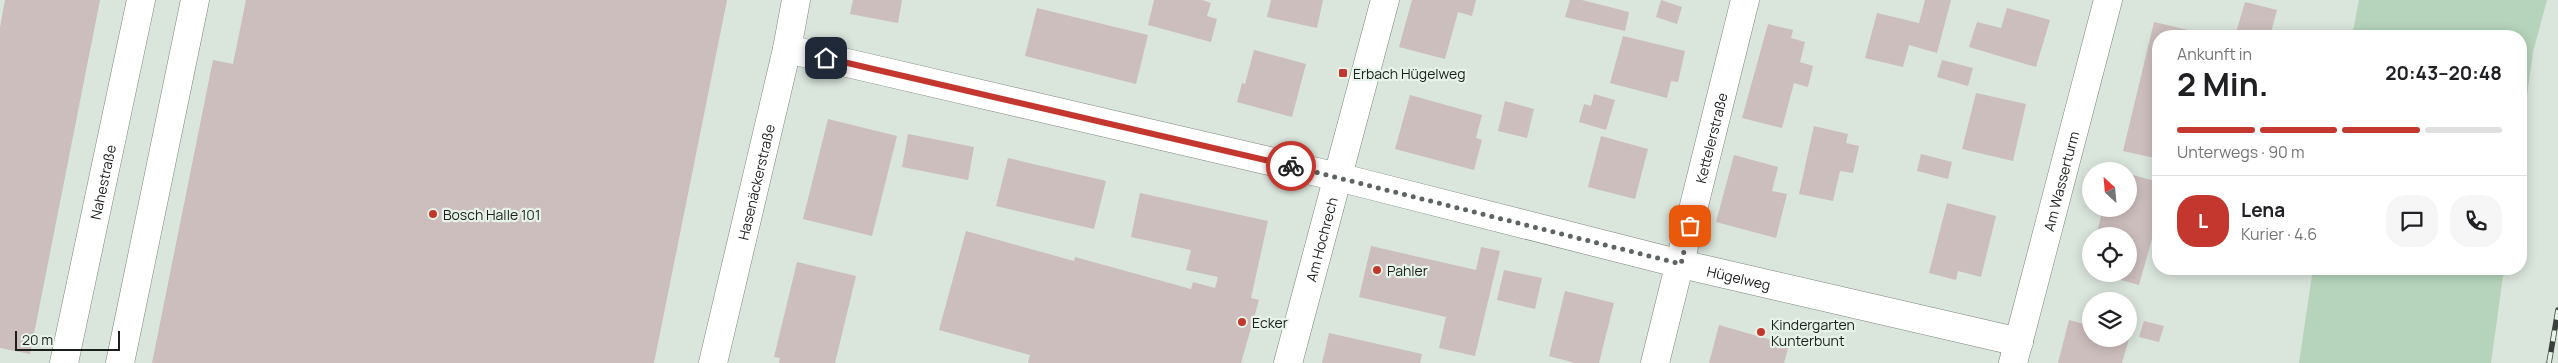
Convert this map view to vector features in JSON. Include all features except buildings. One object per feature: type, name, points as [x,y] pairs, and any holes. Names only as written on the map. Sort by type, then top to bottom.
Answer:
[{"type":"street","name":"Nahestraße","points":[[64,363],[141,0]]},
{"type":"street","points":[[120,363],[195,0]]},
{"type":"street","name":"Hasenäckerstraße","points":[[713,363],[787,49],[796,0]]},
{"type":"street","name":"Am Hochrech","points":[[1288,363],[1385,0]]},
{"type":"street","name":"Kettelerstraße","points":[[1654,363],[1681,264],[1745,0]]},
{"type":"street","name":"Am Wasserturm","points":[[2016,352],[2108,0]]},
{"type":"street","name":"Hügelweg","points":[[787,49],[1338,177],[2016,352]]},
{"type":"green space","points":[[2359,0],[2547,0],[2533,52],[2527,96],[2527,30],[2353,30]]},
{"type":"green space","points":[[2312,275],[2503,275],[2491,363],[2299,363]]},
{"type":"railway","points":[[2549,363],[2558,310]]},
{"type":"way so far","points":[[1291,166],[1681,264],[1690,226]]},
{"type":"place","name":"Erbach Hügelweg","points":[[1343,73]]},
{"type":"place","name":"Bosch Halle 101","points":[[433,214]]},
{"type":"place","name":"Pahler","points":[[1377,270]]},
{"type":"place","name":"Ecker","points":[[1242,322]]},
{"type":"place","name":"Kindergarten Kunterbunt","points":[[1761,332]]},
{"type":"route","points":[[826,58],[1291,166]]}]
